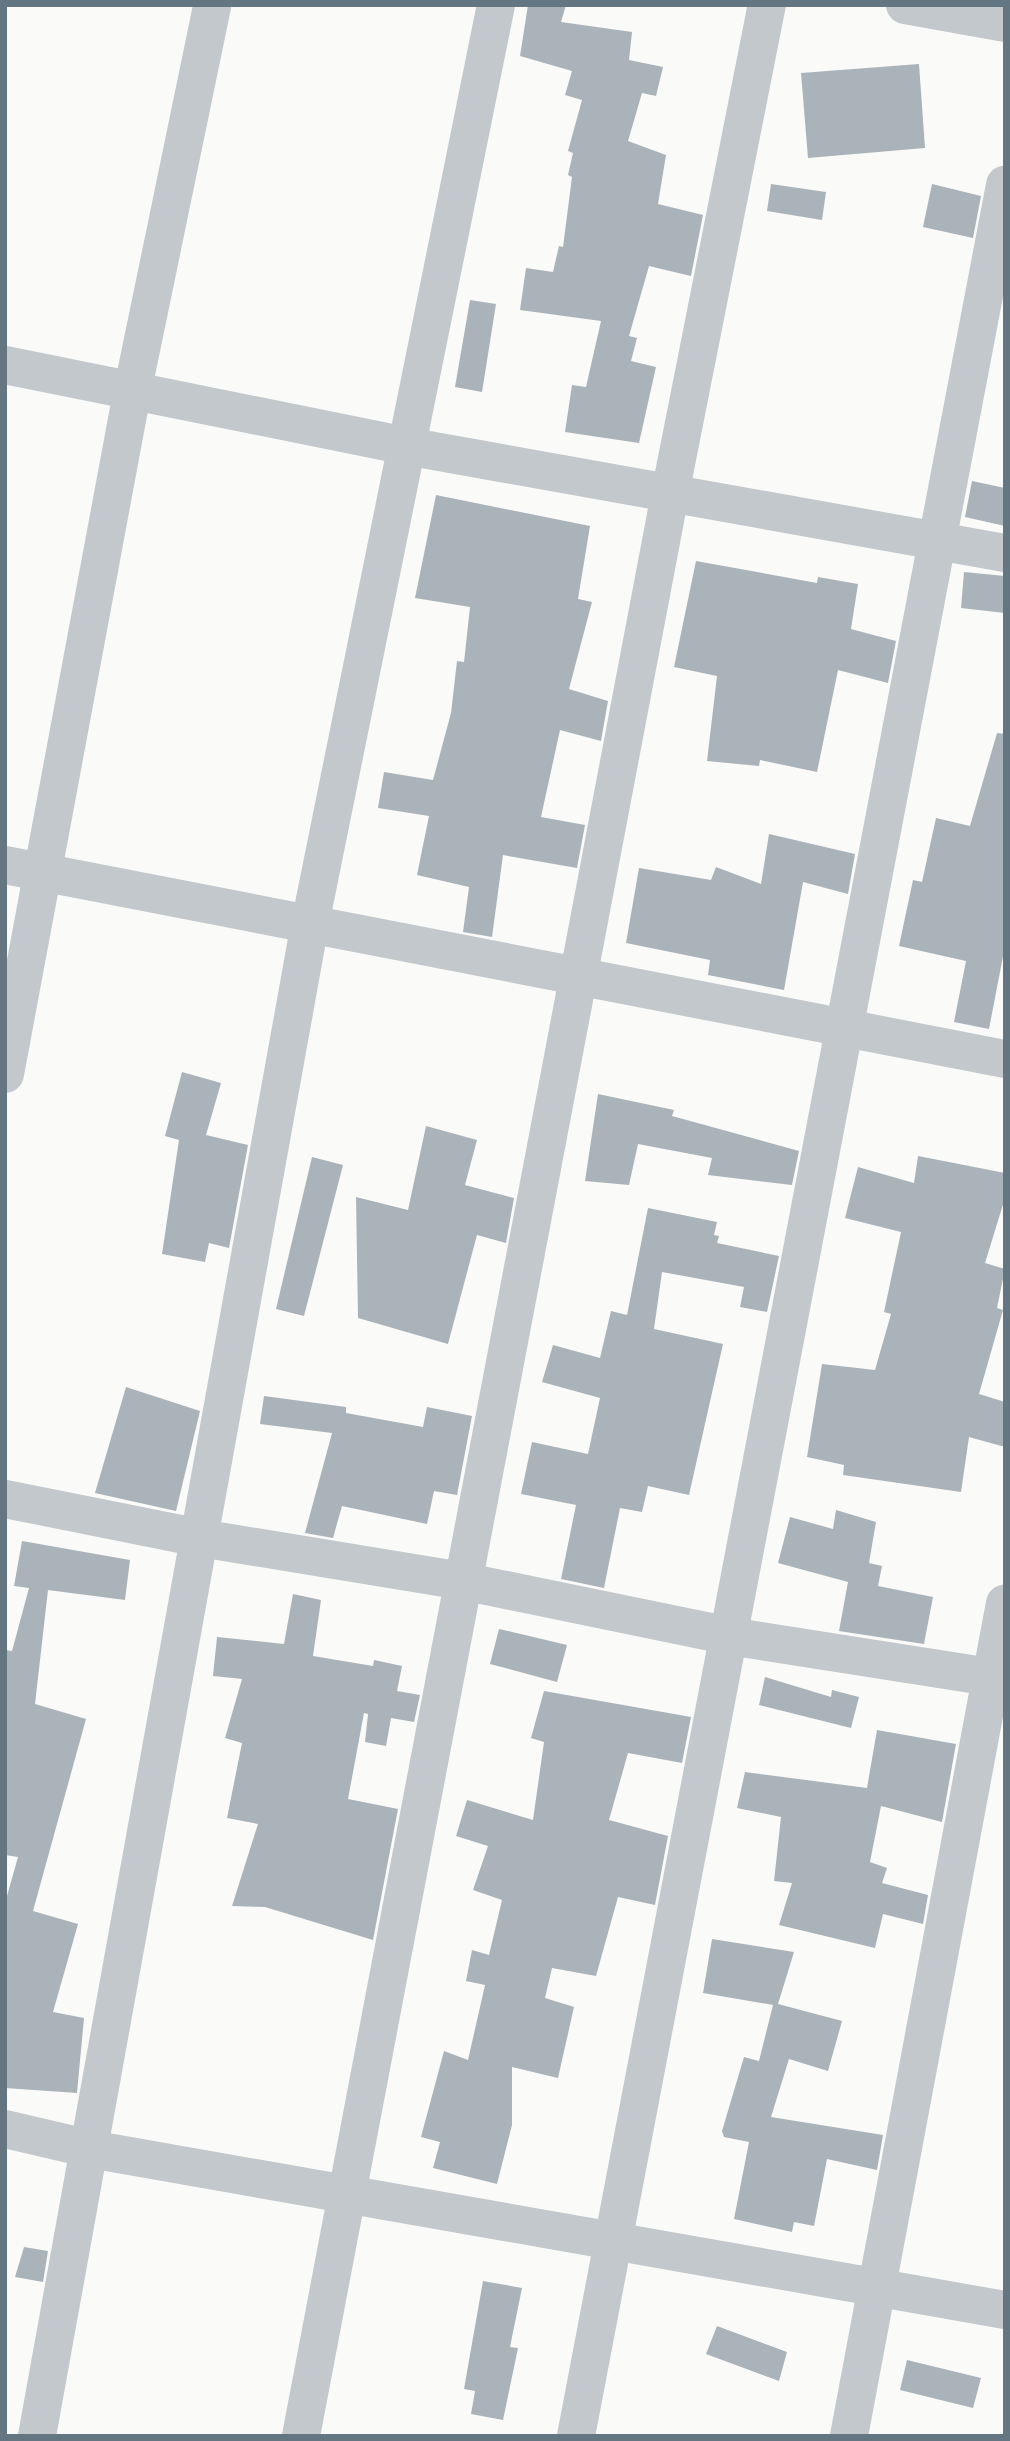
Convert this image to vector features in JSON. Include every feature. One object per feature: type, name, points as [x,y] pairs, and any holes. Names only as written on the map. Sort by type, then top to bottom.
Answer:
[{"type":"street","points":[[5,1074],[23,868],[132,393],[212,5]]},
{"type":"street","points":[[37,2436],[310,924],[496,5]]},
{"type":"street","points":[[302,2436],[345,2192],[670,494],[767,5]]},
{"type":"street","points":[[905,5],[1005,23]]},
{"type":"street","points":[[576,2436],[1005,185]]},
{"type":"street","points":[[5,365],[132,393],[406,446],[1005,553]]},
{"type":"street","points":[[23,868],[1005,1059]]},
{"type":"street","points":[[5,1499],[200,1538],[462,1581],[729,1636],[998,1678]]},
{"type":"street","points":[[849,2436],[875,2288],[998,1678],[1005,1603]]},
{"type":"street","points":[[5,2129],[90,2149],[1005,2310]]},
{"type":"building","points":[[528,5],[566,5],[561,22],[632,32],[629,60],[663,67],[656,96],[642,93],[628,141],[666,155],[658,204],[703,215],[691,276],[649,266],[629,336],[637,338],[631,361],[656,367],[639,443],[565,432],[572,385],[586,387],[601,321],[520,310],[526,268],[553,272],[559,246],[563,247],[572,177],[568,175],[573,153],[568,151],[582,100],[565,95],[572,71],[520,56]]},
{"type":"building","points":[[919,64],[925,148],[808,158],[801,73]]},
{"type":"building","points":[[771,184],[826,192],[822,220],[767,211]]},
{"type":"building","points":[[932,184],[981,196],[973,238],[923,227]]},
{"type":"building","points":[[470,300],[496,304],[482,392],[455,387]]},
{"type":"building","points":[[972,481],[1005,488],[1005,526],[965,517]]},
{"type":"building","points":[[436,495],[590,526],[578,599],[592,602],[569,689],[608,701],[601,741],[560,730],[541,817],[585,825],[577,868],[503,855],[492,937],[463,932],[469,887],[417,875],[429,816],[378,808],[384,772],[433,780],[451,713],[457,661],[464,662],[470,607],[415,598]]},
{"type":"building","points":[[696,561],[817,583],[818,577],[858,584],[851,629],[896,641],[888,683],[838,670],[817,772],[760,760],[759,766],[707,761],[717,676],[674,667]]},
{"type":"building","points":[[964,572],[1005,576],[1005,613],[961,608]]},
{"type":"building","points":[[997,733],[1005,734],[1005,946],[989,1029],[954,1022],[966,961],[899,946],[913,880],[922,882],[936,818],[970,826]]},
{"type":"building","points":[[769,834],[855,854],[848,894],[803,882],[784,990],[708,975],[710,960],[626,943],[639,868],[711,880],[716,867],[761,884]]},
{"type":"building","points":[[182,1072],[221,1083],[206,1135],[248,1145],[229,1248],[209,1243],[205,1262],[162,1254],[179,1140],[165,1136]]},
{"type":"building","points":[[598,1094],[674,1110],[672,1116],[799,1151],[792,1185],[708,1175],[712,1158],[638,1144],[629,1185],[585,1181]]},
{"type":"building","points":[[426,1126],[477,1140],[465,1185],[514,1198],[506,1243],[477,1235],[448,1344],[358,1318],[356,1197],[408,1210]]},
{"type":"building","points":[[918,1156],[1005,1173],[1005,1198],[985,1263],[1005,1269],[997,1308],[1003,1310],[979,1394],[1005,1402],[1005,1447],[969,1437],[961,1492],[843,1475],[844,1465],[807,1457],[822,1364],[875,1370],[891,1314],[884,1312],[901,1232],[845,1218],[858,1167],[914,1183]]},
{"type":"building","points":[[312,1157],[343,1165],[304,1316],[276,1309]]},
{"type":"building","points":[[648,1208],[717,1222],[714,1235],[719,1236],[717,1243],[779,1256],[767,1312],[740,1307],[744,1287],[662,1272],[654,1329],[723,1344],[689,1495],[648,1486],[642,1512],[620,1508],[604,1588],[561,1579],[576,1505],[521,1494],[532,1442],[588,1454],[600,1398],[542,1382],[553,1345],[600,1358],[611,1311],[627,1315]]},
{"type":"building","points":[[126,1387],[200,1411],[176,1511],[95,1493]]},
{"type":"building","points":[[264,1396],[346,1407],[346,1413],[423,1427],[427,1407],[472,1416],[457,1495],[434,1491],[427,1524],[342,1506],[333,1538],[305,1533],[332,1433],[260,1424]]},
{"type":"building","points":[[836,1510],[876,1522],[869,1563],[882,1566],[878,1586],[933,1597],[924,1644],[839,1631],[848,1582],[778,1563],[790,1517],[833,1529]]},
{"type":"building","points":[[22,1541],[130,1560],[125,1600],[48,1590],[35,1704],[86,1719],[33,1911],[78,1924],[53,2012],[84,2018],[77,2093],[5,2088],[5,1903],[18,1857],[5,1855],[5,1650],[12,1651],[29,1588],[14,1586]]},
{"type":"building","points":[[293,1594],[321,1600],[313,1656],[373,1666],[374,1660],[402,1666],[397,1691],[420,1695],[414,1722],[391,1718],[386,1746],[365,1742],[368,1714],[364,1713],[348,1799],[398,1809],[373,1940],[265,1907],[232,1906],[258,1824],[227,1818],[242,1743],[225,1738],[242,1679],[213,1676],[217,1637],[284,1644]]},
{"type":"building","points":[[499,1629],[567,1645],[557,1682],[490,1664]]},
{"type":"building","points":[[765,1677],[831,1697],[832,1690],[859,1697],[851,1728],[759,1705]]},
{"type":"building","points":[[544,1691],[691,1717],[682,1763],[628,1753],[609,1820],[668,1836],[655,1905],[618,1897],[596,1976],[552,1968],[545,1998],[574,2007],[558,2078],[512,2067],[512,2125],[497,2184],[433,2168],[440,2142],[421,2137],[444,2051],[468,2060],[485,1985],[466,1981],[472,1950],[489,1955],[502,1900],[473,1890],[488,1846],[456,1836],[467,1800],[533,1820],[544,1742],[531,1738]]},
{"type":"building","points":[[877,1730],[956,1744],[942,1822],[881,1806],[870,1862],[887,1868],[882,1883],[928,1895],[923,1924],[883,1914],[875,1948],[779,1925],[792,1883],[774,1881],[781,1817],[737,1808],[745,1772],[867,1788]]},
{"type":"building","points":[[712,1939],[794,1952],[778,2004],[842,2021],[828,2071],[789,2059],[771,2117],[883,2135],[877,2170],[827,2159],[814,2226],[794,2222],[792,2232],[734,2219],[749,2142],[724,2137],[722,2131],[744,2057],[759,2061],[773,2005],[703,1993]]},
{"type":"building","points":[[24,2247],[48,2251],[43,2282],[15,2277]]},
{"type":"building","points":[[483,2281],[522,2288],[510,2347],[518,2348],[503,2420],[471,2414],[475,2391],[464,2389]]},
{"type":"building","points":[[717,2326],[787,2352],[779,2381],[706,2354]]},
{"type":"building","points":[[907,2360],[981,2378],[973,2408],[900,2390]]}]
